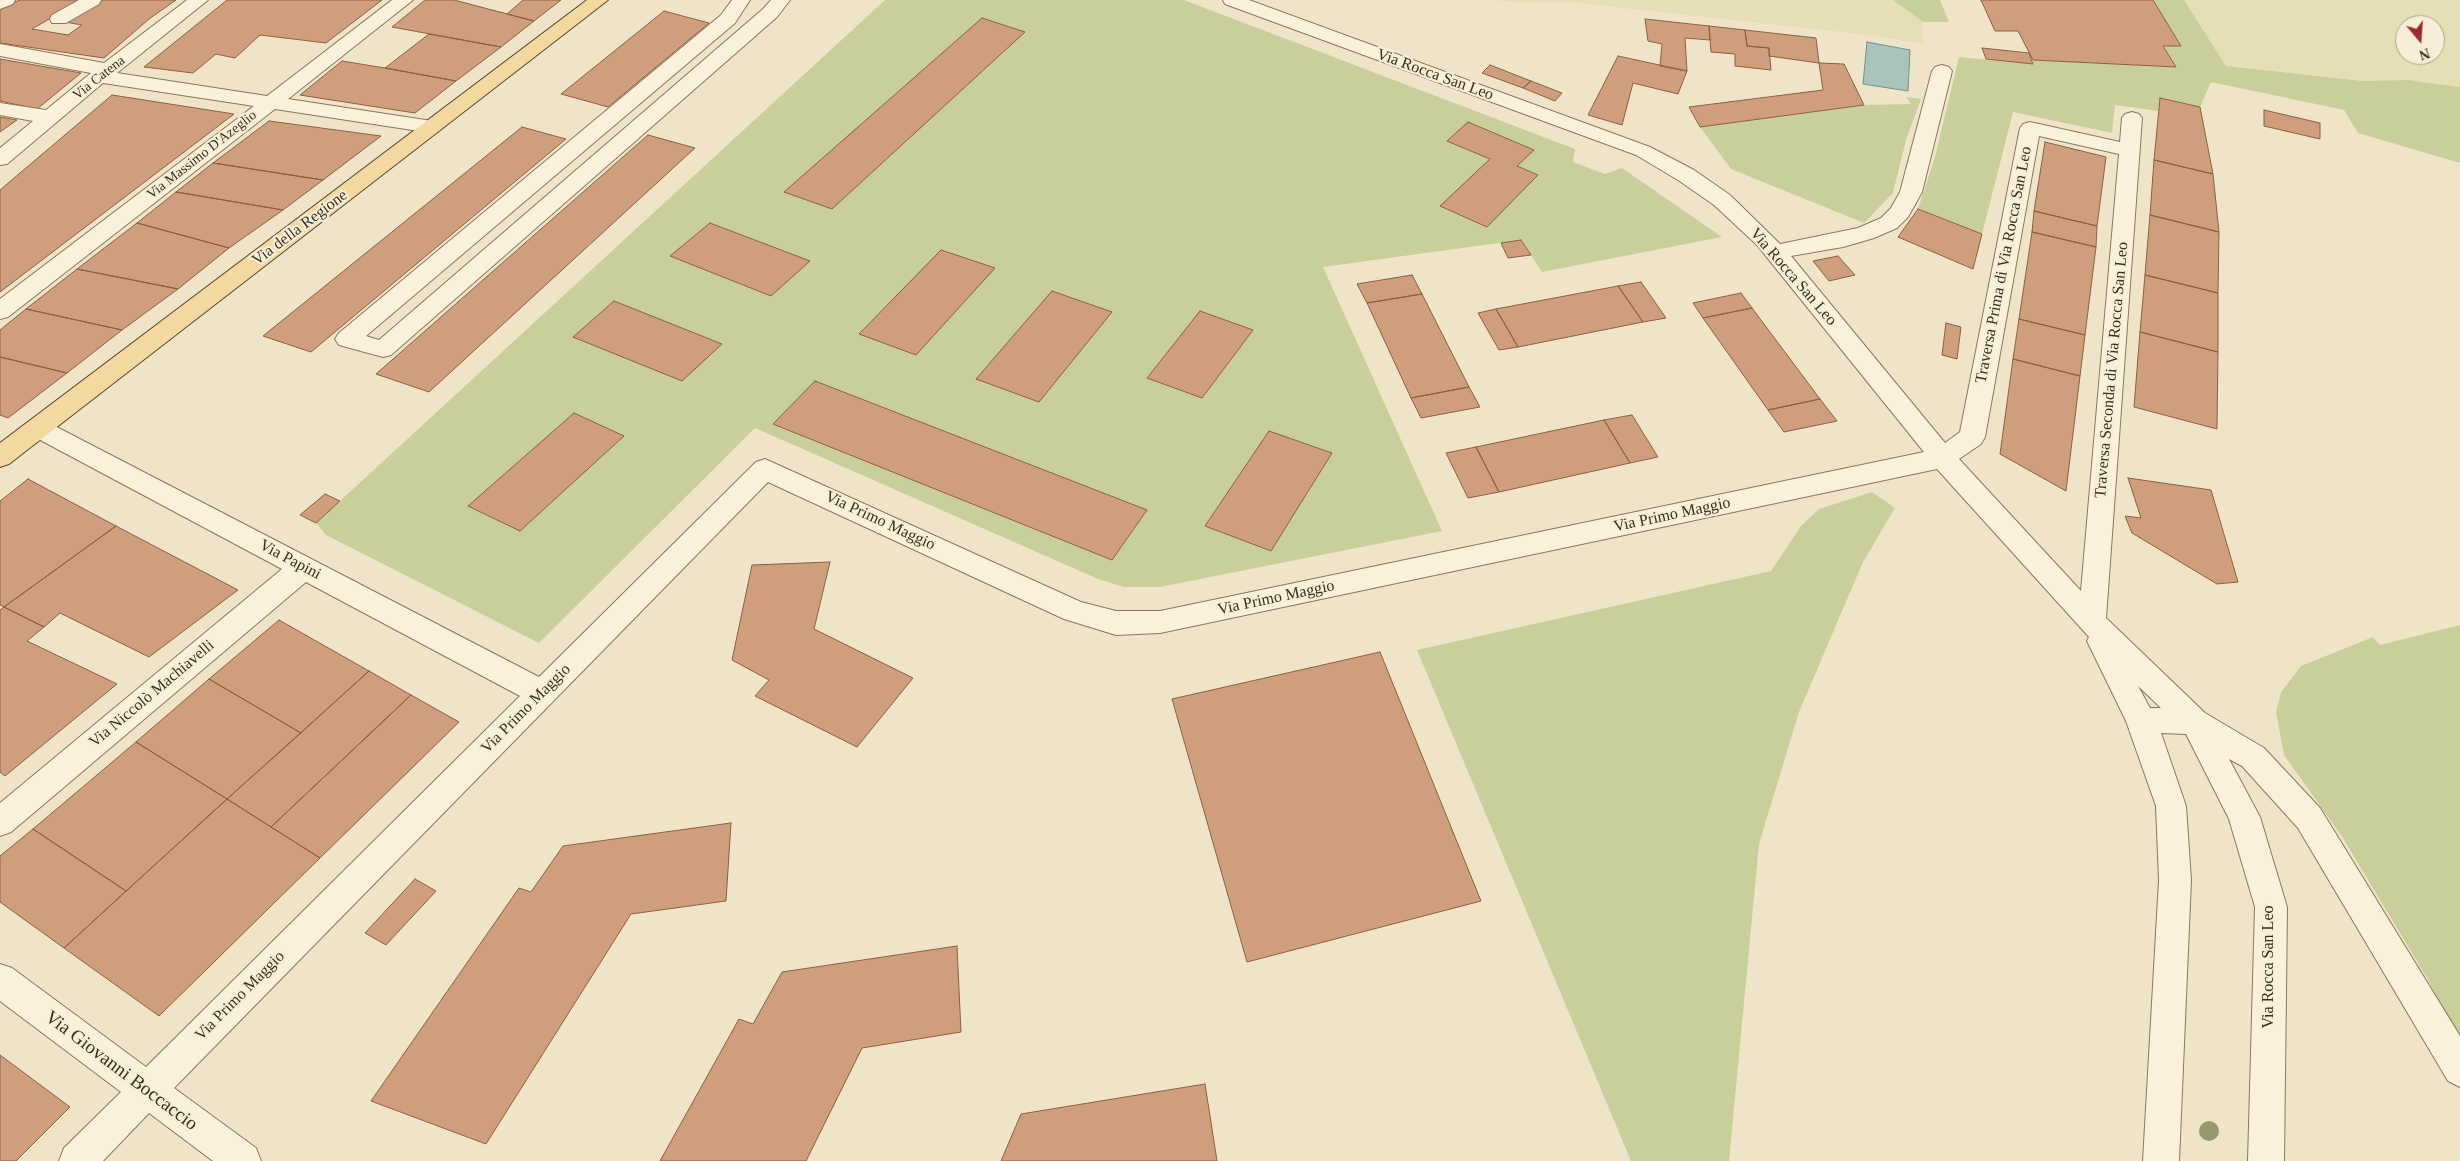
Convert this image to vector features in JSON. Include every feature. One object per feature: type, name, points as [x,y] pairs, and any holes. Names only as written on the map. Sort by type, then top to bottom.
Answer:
[{"type":"main road","name":"Via della Regione","points":[[0,457],[599,0]]},
{"type":"street","points":[[0,3],[6,0]]},
{"type":"street","points":[[59,19],[92,0]]},
{"type":"street","name":"Via Catena","points":[[4,151],[199,0]]},
{"type":"street","name":"Via Massimo D'Azeglio","points":[[0,311],[404,0]]},
{"type":"street","points":[[741,0],[728,19],[347,339],[383,349],[770,12],[781,0]]},
{"type":"street","name":"Via Rocca San Leo","points":[[1232,0],[1643,151],[1686,175],[1722,200],[1774,252],[1943,458],[2092,622],[2195,722],[2244,817],[2271,907],[2266,1161]]},
{"type":"street","points":[[0,50],[104,73],[270,102],[432,127]]},
{"type":"street","points":[[1774,252],[1843,240],[1866,233],[1888,223],[1900,212],[1911,192],[1942,72]]},
{"type":"street","points":[[0,109],[49,117]]},
{"type":"street","name":"Traversa Seconda di Via Rocca San Leo","points":[[2092,622],[2132,118]]},
{"type":"street","name":"Traversa Prima di Via Rocca San Leo","points":[[1943,458],[1972,437],[2030,128],[2130,150]]},
{"type":"street","name":"Via Papini","points":[[38,428],[542,693]]},
{"type":"street","name":"Via Primo Maggio","points":[[77,1161],[765,469],[1074,611],[1116,623],[1160,622],[1943,458]]},
{"type":"street","name":"Via Niccolò Machiavelli","points":[[0,822],[304,567]]},
{"type":"street","name":"Via Rocca San Leo","points":[[2092,622],[2141,720],[2171,806],[2175,880],[2161,1161]]},
{"type":"street","points":[[2141,720],[2195,722],[2253,757],[2309,818],[2460,1069]]},
{"type":"street","name":"Via Giovanni Boccaccio","points":[[0,980],[243,1161]]},
{"type":"shaded area","points":[[1495,0],[1893,0],[1923,22],[1923,44],[1859,34],[1569,2],[1523,3]]},
{"type":"shaded area","points":[[2184,0],[2460,0],[2460,87],[2408,80],[2363,81],[2226,66]]},
{"type":"green space","points":[[885,0],[1184,0],[1575,149],[1573,162],[1605,174],[1622,168],[1722,237],[1542,272],[1521,240],[1323,267],[1442,531],[1160,587],[1124,587],[1098,579],[755,428],[539,643],[326,535],[316,523]]},
{"type":"green space","points":[[1893,0],[1940,0],[1949,22],[1923,22]]},
{"type":"green space","points":[[2153,0],[2184,0],[2226,66],[2363,81],[2408,80],[2460,87],[2460,163],[2358,133],[2344,110],[2211,82],[2200,107],[2160,98],[2158,111],[2115,105],[2112,133],[2013,112],[1982,234],[1918,209],[1935,157],[1959,57],[2033,64],[2033,60],[2175,67],[2163,46],[2181,46]]},
{"type":"green space","points":[[1906,97],[1921,99],[1906,140],[1893,193],[1864,223],[1731,169],[1700,127],[1864,105],[1911,104]]},
{"type":"green space","points":[[1872,492],[1895,508],[1863,562],[1799,712],[1759,844],[1729,1161],[1631,1161],[1417,650],[1771,571],[1801,526],[1819,509]]},
{"type":"green space","points":[[2460,625],[2460,1040],[2427,978],[2341,835],[2284,755],[2276,712],[2281,692],[2301,666],[2373,637],[2380,645]]},
{"type":"water","points":[[1867,42],[1910,50],[1908,91],[1863,84]]},
{"type":"building","points":[[19,0],[82,0],[32,29],[68,35],[82,25],[65,22],[101,0],[176,0],[149,19],[104,58],[0,43],[0,10]]},
{"type":"building","points":[[227,0],[382,0],[326,43],[260,35],[235,58],[216,54],[193,73],[144,67]]},
{"type":"building","points":[[425,0],[454,0],[534,21],[501,47],[392,27]]},
{"type":"building","points":[[523,0],[561,0],[534,21],[507,14]]},
{"type":"building","points":[[1981,0],[2153,0],[2181,46],[2163,46],[2176,67],[2033,60],[2018,31],[1995,31]]},
{"type":"building","points":[[664,11],[709,23],[608,107],[561,94]]},
{"type":"building","points":[[982,18],[1025,32],[832,209],[784,192]]},
{"type":"building","points":[[1645,19],[1709,26],[1710,40],[1685,38],[1687,71],[1660,66],[1662,44],[1648,41]]},
{"type":"building","points":[[1709,26],[1745,30],[1747,46],[1769,48],[1771,70],[1735,66],[1735,54],[1711,52]]},
{"type":"building","points":[[1745,30],[1816,38],[1819,63],[1769,56],[1769,48],[1747,46]]},
{"type":"building","points":[[429,34],[501,47],[456,81],[385,68]]},
{"type":"building","points":[[1982,48],[2029,53],[2033,64],[1986,59]]},
{"type":"building","points":[[1618,56],[1687,71],[1678,94],[1633,83],[1622,125],[1588,115]]},
{"type":"building","points":[[0,59],[81,73],[37,109],[0,101]]},
{"type":"building","points":[[342,61],[456,81],[415,113],[300,95]]},
{"type":"building","points":[[1819,63],[1844,64],[1864,105],[1700,127],[1689,107],[1823,90]]},
{"type":"building","points":[[1490,65],[1531,81],[1523,88],[1482,73]]},
{"type":"building","points":[[1531,81],[1562,93],[1555,101],[1523,88]]},
{"type":"building","points":[[112,95],[234,114],[0,292],[0,190]]},
{"type":"building","points":[[2160,98],[2200,107],[2213,174],[2154,160]]},
{"type":"building","points":[[2264,110],[2320,123],[2320,139],[2264,126]]},
{"type":"building","points":[[0,117],[17,120],[0,132]]},
{"type":"building","points":[[269,121],[381,136],[323,180],[213,163]]},
{"type":"building","points":[[1468,122],[1534,150],[1517,166],[1538,175],[1487,227],[1440,206],[1490,159],[1447,141]]},
{"type":"building","points":[[522,127],[566,139],[311,352],[263,336]]},
{"type":"building","points":[[648,135],[695,148],[429,392],[376,374]]},
{"type":"building","points":[[2045,142],[2106,157],[2097,226],[2034,211]]},
{"type":"building","points":[[2154,160],[2213,174],[2219,232],[2150,215]]},
{"type":"building","points":[[213,163],[323,180],[283,210],[176,192]]},
{"type":"building","points":[[176,192],[283,210],[229,248],[137,223]]},
{"type":"building","points":[[1918,209],[1982,234],[1973,269],[1898,237]]},
{"type":"building","points":[[2034,211],[2097,226],[2096,247],[2032,232]]},
{"type":"building","points":[[2150,215],[2219,232],[2218,293],[2145,275]]},
{"type":"building","points":[[137,223],[229,248],[178,289],[77,269]]},
{"type":"building","points":[[710,223],[810,261],[771,296],[670,256]]},
{"type":"building","points":[[2032,232],[2096,247],[2085,335],[2019,319]]},
{"type":"building","points":[[1521,240],[1531,255],[1508,258],[1501,243]]},
{"type":"building","points":[[941,250],[995,268],[916,355],[859,334]]},
{"type":"building","points":[[1838,256],[1855,275],[1829,281],[1813,261]]},
{"type":"building","points":[[77,269],[178,289],[122,330],[26,309]]},
{"type":"building","points":[[1412,275],[1422,294],[1367,303],[1357,284]]},
{"type":"building","points":[[2145,275],[2218,293],[2218,352],[2140,332]]},
{"type":"building","points":[[1641,282],[1666,318],[1643,322],[1618,286]]},
{"type":"building","points":[[1618,286],[1643,322],[1518,347],[1496,309]]},
{"type":"building","points":[[1052,291],[1112,312],[1039,402],[976,379]]},
{"type":"building","points":[[1741,293],[1752,308],[1703,318],[1693,303]]},
{"type":"building","points":[[1422,294],[1469,387],[1411,398],[1367,303]]},
{"type":"building","points":[[614,301],[722,344],[682,381],[573,337]]},
{"type":"building","points":[[1752,308],[1820,399],[1768,410],[1703,318]]},
{"type":"building","points":[[26,309],[122,330],[67,373],[0,357],[0,330]]},
{"type":"building","points":[[1496,309],[1518,347],[1499,350],[1478,313]]},
{"type":"building","points":[[1200,311],[1253,330],[1202,398],[1147,378]]},
{"type":"building","points":[[2019,319],[2085,335],[2080,376],[2013,359]]},
{"type":"building","points":[[1946,323],[1961,327],[1957,359],[1942,355]]},
{"type":"building","points":[[2140,332],[2218,352],[2217,429],[2134,407]]},
{"type":"building","points":[[0,357],[67,373],[8,418],[0,415]]},
{"type":"building","points":[[2013,359],[2080,376],[2066,491],[2000,454]]},
{"type":"building","points":[[815,381],[1147,510],[1112,560],[773,424]]},
{"type":"building","points":[[1469,387],[1480,407],[1421,418],[1411,398]]},
{"type":"building","points":[[1820,399],[1837,421],[1784,432],[1768,410]]},
{"type":"building","points":[[574,413],[624,436],[520,531],[468,506]]},
{"type":"building","points":[[1632,415],[1658,457],[1630,463],[1604,420]]},
{"type":"building","points":[[1604,420],[1630,463],[1499,492],[1476,447]]},
{"type":"building","points":[[1269,431],[1332,453],[1271,551],[1205,526]]},
{"type":"building","points":[[1476,447],[1499,492],[1468,498],[1446,453]]},
{"type":"building","points":[[2128,478],[2211,490],[2238,582],[2217,584],[2132,533],[2125,516],[2141,518]]},
{"type":"building","points":[[28,479],[116,526],[4,607],[0,605],[0,501]]},
{"type":"building","points":[[325,494],[340,501],[316,523],[300,515]]},
{"type":"building","points":[[116,526],[238,590],[149,657],[60,613],[44,627],[4,607]]},
{"type":"building","points":[[830,562],[814,629],[913,678],[857,747],[755,696],[769,680],[732,660],[752,565]]},
{"type":"building","points":[[4,607],[44,627],[27,641],[117,684],[5,776],[0,772],[0,610]]},
{"type":"building","points":[[279,620],[369,671],[301,733],[209,679]]},
{"type":"building","points":[[1380,652],[1481,901],[1247,962],[1172,699]]},
{"type":"building","points":[[369,671],[411,695],[271,827],[227,799]]},
{"type":"building","points":[[209,679],[301,733],[227,799],[136,742]]},
{"type":"building","points":[[411,695],[459,722],[320,858],[271,827]]},
{"type":"building","points":[[136,742],[227,799],[126,891],[33,829]]},
{"type":"building","points":[[227,799],[320,858],[159,1016],[64,948]]},
{"type":"building","points":[[731,823],[726,901],[631,914],[486,1144],[371,1101],[519,888],[531,892],[563,846]]},
{"type":"building","points":[[33,829],[126,891],[64,948],[0,902],[0,856]]},
{"type":"building","points":[[415,879],[436,891],[386,945],[365,933]]},
{"type":"building","points":[[957,946],[961,1032],[862,1048],[806,1161],[660,1161],[739,1019],[753,1024],[782,972]]},
{"type":"building","points":[[0,1055],[70,1107],[16,1161],[0,1161]]},
{"type":"building","points":[[1205,1084],[1217,1161],[1001,1161],[1021,1114]]}]
